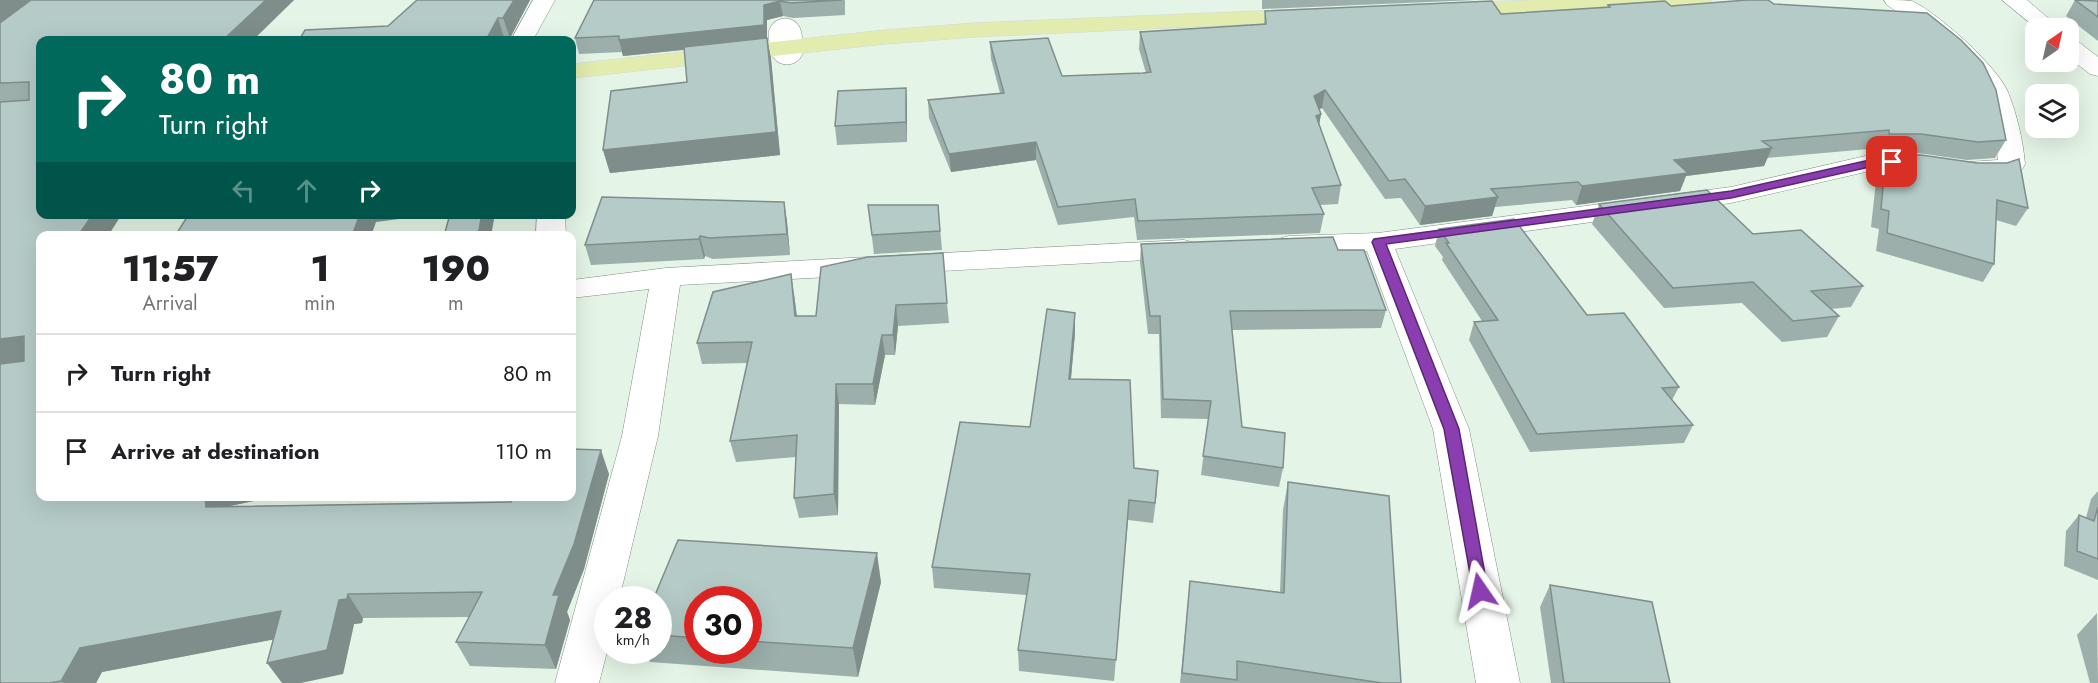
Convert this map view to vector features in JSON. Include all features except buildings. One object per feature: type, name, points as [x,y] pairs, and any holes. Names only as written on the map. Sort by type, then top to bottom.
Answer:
[{"type":"main road","points":[[1434,6],[1457,0]]},
{"type":"main road","points":[[1434,6],[1701,0]]},
{"type":"main road","points":[[576,58],[786,41],[1329,10]]},
{"type":"main road","points":[[576,70],[786,41]]},
{"type":"street","points":[[524,36],[544,0]]},
{"type":"street","points":[[1263,246],[1378,242],[1731,195],[1874,162],[1911,162],[1968,170],[1996,170],[2012,164],[2010,145],[1995,91],[1967,55],[1926,20],[1895,0]]},
{"type":"street","points":[[2013,0],[2036,18]]},
{"type":"street","points":[[2079,54],[2098,69]]},
{"type":"street","points":[[1378,242],[1451,429],[1498,683]]},
{"type":"street","points":[[576,288],[666,277],[1205,248]]},
{"type":"street","points":[[577,683],[640,436],[666,277]]},
{"type":"route","points":[[1480,591],[1451,429],[1378,242],[1731,195],[1874,162],[1892,162]]}]
